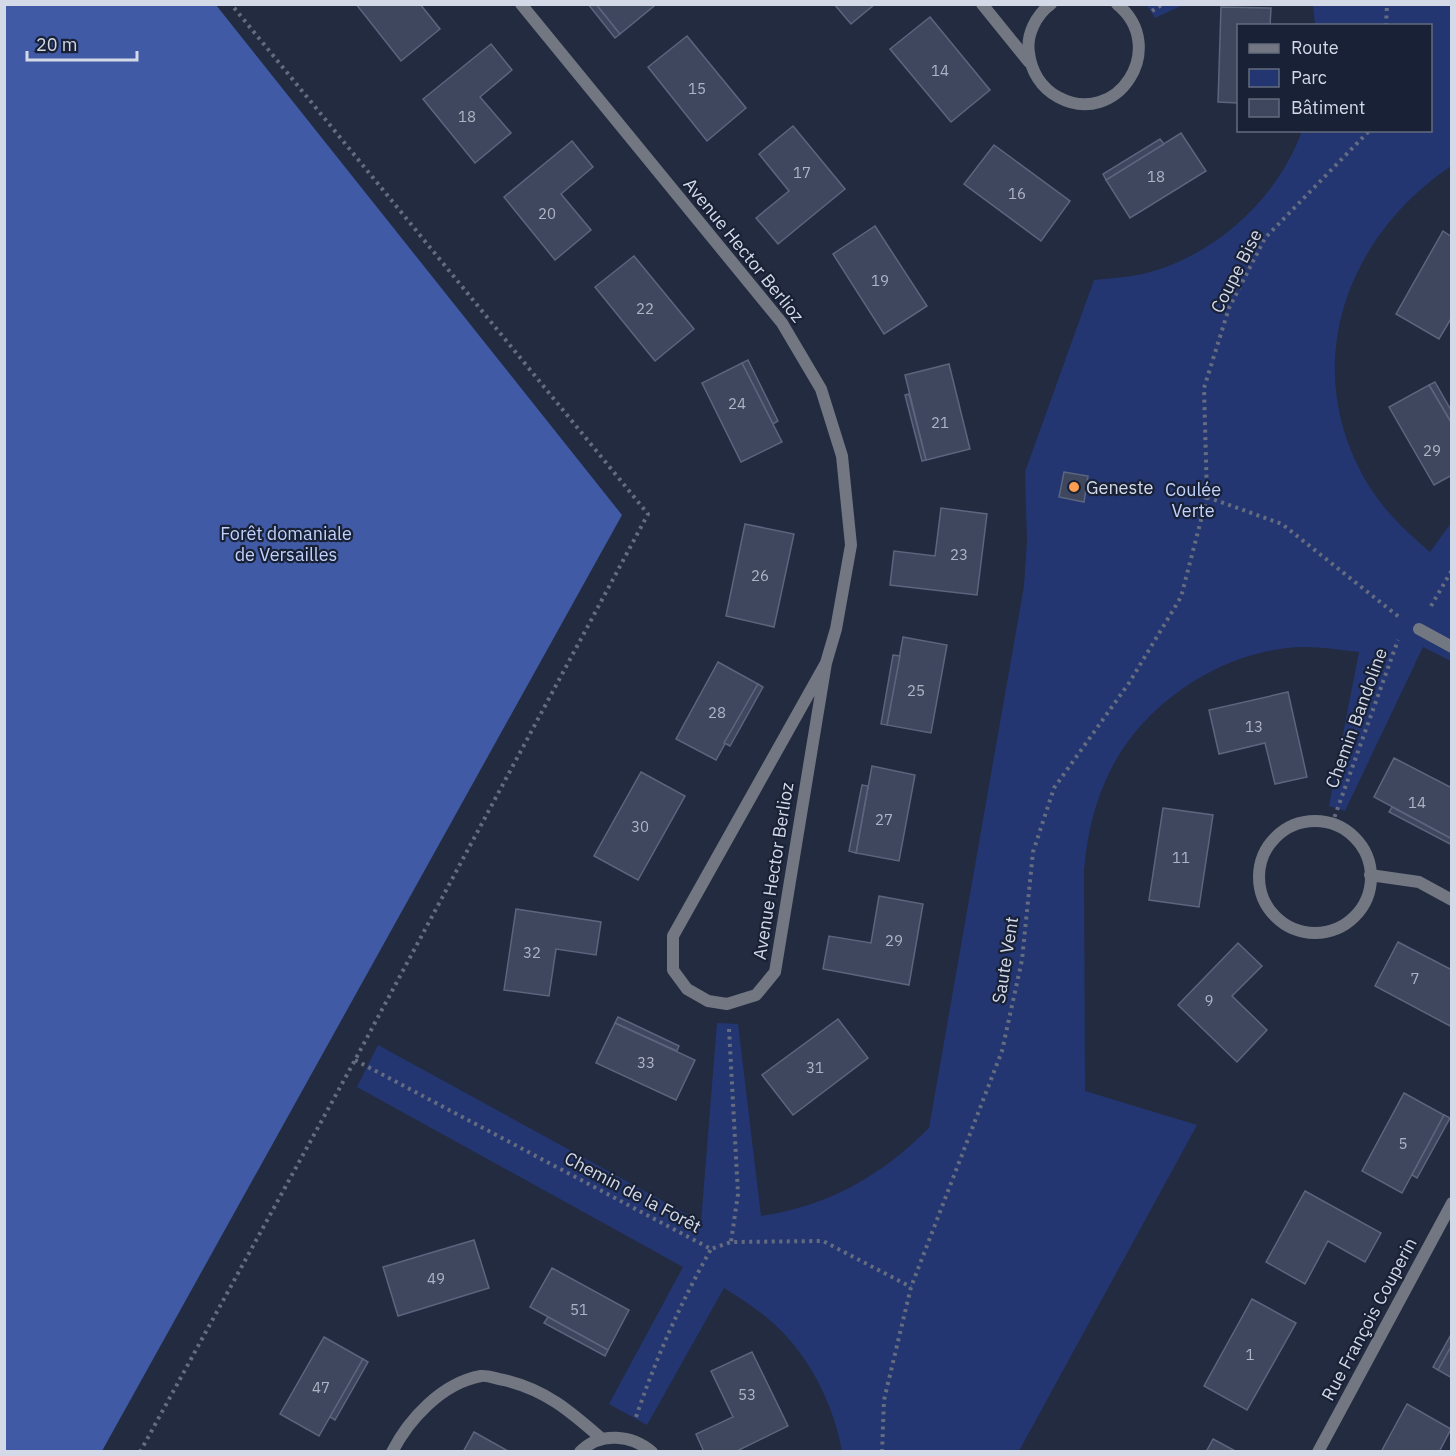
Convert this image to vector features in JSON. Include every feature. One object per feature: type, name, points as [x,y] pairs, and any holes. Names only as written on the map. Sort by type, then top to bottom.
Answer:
[{"type":"street","name":"Avenue Hector Berlioz","points":[[521,4],[782,323],[821,389],[842,456],[851,545],[836,629],[826,663],[775,972],[756,995],[727,1004],[708,1001],[687,989],[673,970],[673,936],[826,663]]},
{"type":"street","points":[[982,4],[1030,63],[1044,87],[1066,102],[1084,105],[1102,102],[1118,93],[1130,80],[1138,63],[1140,46],[1134,23],[1117,4]]},
{"type":"street","points":[[1030,63],[1028,48],[1030,33],[1037,18],[1051,4]]},
{"type":"street","points":[[1419,629],[1452,646]]},
{"type":"street","points":[[1314,821],[1332,824],[1347,831],[1360,843],[1367,858],[1370,875],[1368,894],[1359,911],[1346,924],[1328,931],[1310,933],[1292,928],[1276,918],[1265,903],[1259,885],[1260,865],[1267,848],[1279,834],[1295,824],[1314,821]]},
{"type":"street","points":[[1370,875],[1419,882],[1452,900]]},
{"type":"street","name":"Rue François Couperin","points":[[1318,1452],[1452,1203]]},
{"type":"street","points":[[392,1452],[405,1427],[441,1393],[482,1376],[530,1386],[568,1409],[602,1439]]},
{"type":"street","points":[[580,1452],[602,1439],[628,1439],[652,1452]]},
{"type":"path","points":[[140,1452],[355,1060],[648,514],[231,4]]},
{"type":"path","points":[[1386,24],[1387,4]]},
{"type":"path","name":"Coupe Bise","points":[[1207,497],[1204,388],[1229,308],[1265,238],[1368,132]]},
{"type":"path","points":[[1207,497],[1282,524],[1405,622],[1419,629],[1452,570]]},
{"type":"path","name":"Saute Vent","points":[[882,1452],[884,1400],[911,1287],[1002,1051],[1022,960],[1033,852],[1054,788],[1129,683],[1180,597],[1207,497]]},
{"type":"path","name":"Chemin Bandoline","points":[[1332,824],[1405,622]]},
{"type":"path","points":[[727,1004],[738,1194],[731,1242]]},
{"type":"path","name":"Chemin de la Forêt","points":[[355,1060],[711,1249],[731,1242],[824,1241],[911,1287]]},
{"type":"path","points":[[628,1439],[657,1357],[678,1308],[711,1249]]},
{"type":"green space","name":"Forêt domaniale de Versailles","points":[[5,4],[216,5],[622,515],[102,1451],[5,1451]]},
{"type":"green space","points":[[1147,5],[1183,5],[1155,18]]},
{"type":"green space","name":"Coulée Verte","points":[[1313,5],[1451,5],[1451,166],[1414,196],[1383,231],[1359,269],[1343,311],[1335,355],[1337,399],[1349,445],[1377,498],[1398,523],[1430,552],[1451,523],[1451,661],[1423,647],[1345,811],[1329,806],[1359,652],[1311,647],[1275,650],[1246,657],[1218,668],[1192,682],[1167,700],[1126,744],[1111,769],[1100,793],[1093,818],[1084,870],[1085,1091],[1197,1125],[1019,1451],[842,1451],[825,1395],[805,1360],[793,1344],[766,1317],[724,1288],[647,1425],[609,1404],[683,1267],[357,1087],[378,1045],[701,1222],[717,1023],[738,1024],[761,1216],[809,1205],[852,1186],[892,1161],[929,1128],[1024,586],[1027,541],[1025,472],[1094,280],[1133,276],[1157,270],[1181,261],[1225,234],[1263,198],[1279,177],[1302,132],[1432,132],[1432,24],[1315,24]]},
{"type":"building","points":[[356,4],[420,4],[440,29],[401,61]]},
{"type":"building","points":[[588,4],[596,4],[620,34],[615,38]]},
{"type":"building","points":[[596,4],[653,4],[654,6],[620,34]]},
{"type":"building","points":[[834,4],[875,4],[851,24]]},
{"type":"building","points":[[1221,7],[1271,8],[1270,24],[1237,24],[1237,103],[1218,102]]},
{"type":"building","points":[[930,17],[990,90],[951,122],[890,49]]},
{"type":"building","points":[[687,36],[746,108],[707,141],[648,67]]},
{"type":"building","points":[[491,44],[512,70],[480,97],[511,133],[475,163],[423,99]]},
{"type":"building","points":[[793,126],[845,189],[778,244],[756,218],[789,191],[759,154]]},
{"type":"building","points":[[1181,133],[1206,171],[1130,218],[1106,180]]},
{"type":"building","points":[[1160,139],[1164,144],[1106,180],[1103,174]]},
{"type":"building","points":[[572,141],[593,167],[561,194],[591,230],[555,260],[504,197]]},
{"type":"building","points":[[994,145],[1070,201],[1041,241],[964,184]]},
{"type":"building","points":[[875,226],[927,306],[884,334],[833,254]]},
{"type":"building","points":[[1443,231],[1452,237],[1452,317],[1439,339],[1396,314]]},
{"type":"building","points":[[634,256],[694,329],[655,361],[595,287]]},
{"type":"building","points":[[748,360],[778,421],[773,424],[742,363]]},
{"type":"building","points":[[742,363],[782,442],[741,462],[702,383]]},
{"type":"building","points":[[949,364],[970,449],[926,460],[905,375]]},
{"type":"building","points":[[1435,382],[1452,412],[1452,424],[1429,385]]},
{"type":"building","points":[[1429,385],[1452,424],[1452,475],[1434,485],[1389,407]]},
{"type":"building","points":[[909,394],[926,460],[922,461],[905,395]]},
{"type":"building","name":"Geneste","points":[[1064,472],[1088,476],[1084,502],[1059,497]]},
{"type":"building","points":[[941,508],[987,514],[977,595],[890,585],[894,551],[935,556]]},
{"type":"building","points":[[745,524],[794,534],[774,627],[726,616]]},
{"type":"building","points":[[903,637],[947,645],[931,733],[887,725]]},
{"type":"building","points":[[893,655],[900,656],[887,725],[881,724]]},
{"type":"building","points":[[718,662],[758,684],[716,760],[676,739]]},
{"type":"building","points":[[758,684],[763,687],[730,746],[724,743]]},
{"type":"building","points":[[1288,692],[1307,777],[1275,784],[1265,743],[1219,754],[1209,710]]},
{"type":"building","points":[[1394,758],[1452,788],[1452,839],[1374,797]]},
{"type":"building","points":[[872,766],[915,775],[899,861],[856,853]]},
{"type":"building","points":[[641,772],[685,796],[638,880],[594,856]]},
{"type":"building","points":[[862,785],[868,786],[856,853],[849,851]]},
{"type":"building","points":[[1392,807],[1452,839],[1450,844],[1389,812]]},
{"type":"building","points":[[1163,808],[1213,815],[1199,907],[1149,900]]},
{"type":"building","points":[[879,896],[923,904],[909,985],[823,969],[829,936],[871,943]]},
{"type":"building","points":[[516,909],[601,922],[596,955],[556,949],[549,996],[504,990]]},
{"type":"building","points":[[1398,942],[1452,970],[1452,1027],[1375,986]]},
{"type":"building","points":[[1238,943],[1262,966],[1232,996],[1267,1030],[1237,1062],[1178,1005]]},
{"type":"building","points":[[618,1017],[679,1046],[677,1051],[615,1023]]},
{"type":"building","points":[[838,1019],[868,1058],[793,1115],[762,1075]]},
{"type":"building","points":[[615,1023],[695,1060],[676,1100],[596,1063]]},
{"type":"building","points":[[1404,1093],[1444,1115],[1402,1193],[1362,1171]]},
{"type":"building","points":[[1444,1115],[1450,1118],[1417,1178],[1412,1175]]},
{"type":"building","points":[[1305,1191],[1381,1233],[1365,1262],[1328,1241],[1305,1284],[1266,1262]]},
{"type":"building","points":[[474,1240],[489,1288],[398,1316],[383,1267]]},
{"type":"building","points":[[552,1268],[629,1310],[608,1350],[530,1307]]},
{"type":"building","points":[[1252,1299],[1296,1323],[1247,1410],[1204,1386]]},
{"type":"building","points":[[548,1317],[608,1350],[605,1356],[544,1323]]},
{"type":"building","points":[[1452,1333],[1452,1345],[1438,1370],[1433,1367]]},
{"type":"building","points":[[324,1337],[363,1359],[319,1436],[280,1414]]},
{"type":"building","points":[[1452,1345],[1452,1378],[1438,1370]]},
{"type":"building","points":[[752,1352],[788,1426],[735,1452],[704,1452],[696,1434],[733,1417],[711,1371]]},
{"type":"building","points":[[363,1359],[368,1362],[335,1420],[330,1417]]},
{"type":"building","points":[[1407,1404],[1451,1429],[1439,1452],[1381,1452]]},
{"type":"building","points":[[474,1432],[510,1452],[463,1452]]},
{"type":"building","points":[[1213,1439],[1237,1452],[1206,1452]]},
{"type":"place","name":"Geneste","points":[[1074,487]]}]
